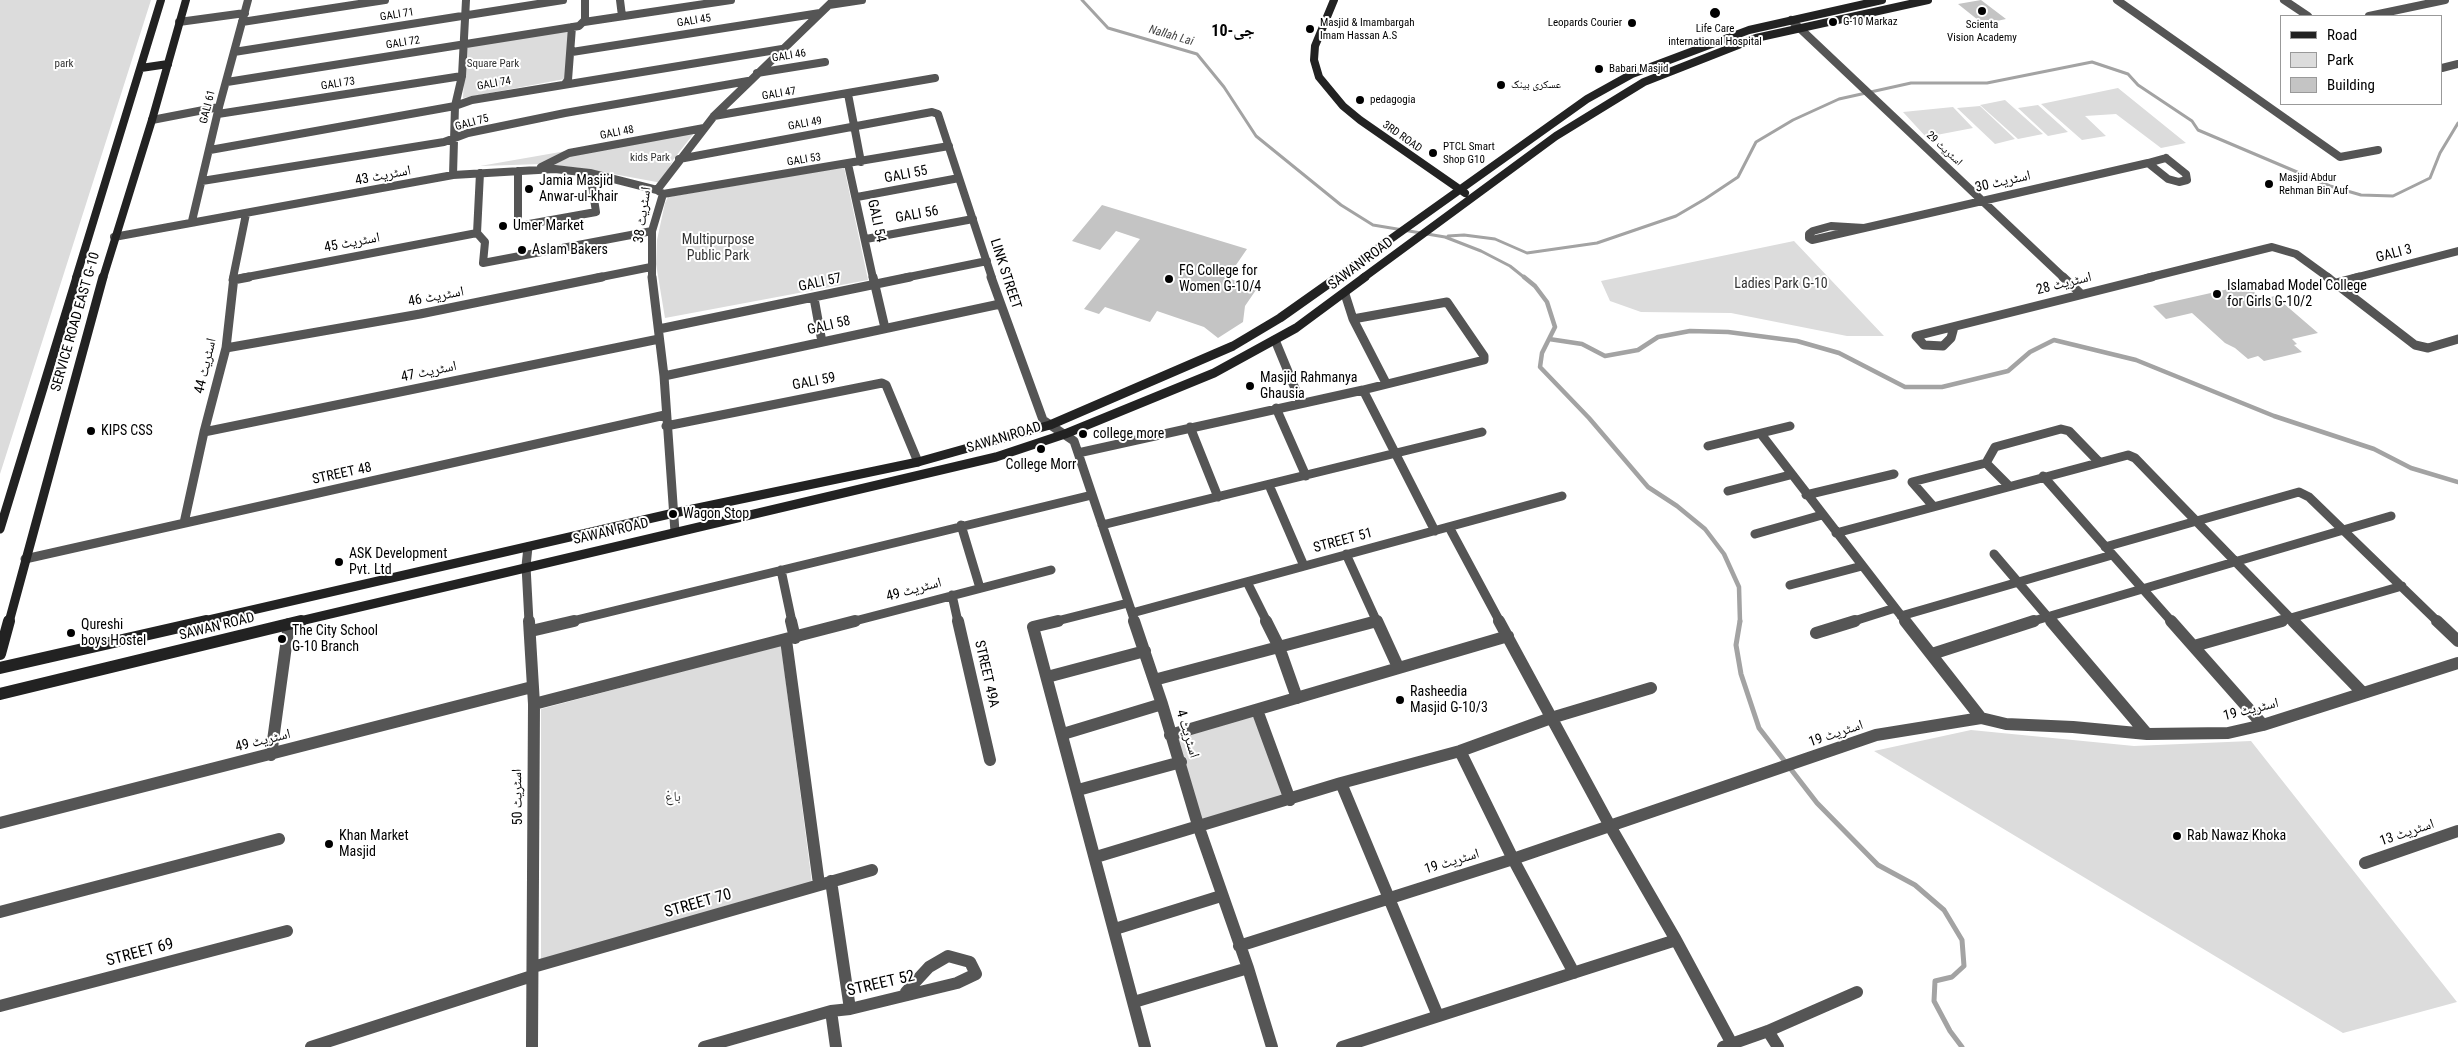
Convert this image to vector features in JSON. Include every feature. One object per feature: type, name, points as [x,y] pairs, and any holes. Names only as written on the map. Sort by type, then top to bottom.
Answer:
[{"type":"main road","name":"SERVICE ROAD EAST G-10","points":[[0,530],[161,0]]},
{"type":"main road","name":"SERVICE ROAD EAST G-10","points":[[0,654],[114,236],[152,120],[186,0]]},
{"type":"main road","name":"3RD ROAD","points":[[1334,0],[1315,46],[1314,60],[1319,77],[1337,99],[1360,120],[1474,198]]},
{"type":"main road","name":"SAWAN ROAD","points":[[0,668],[674,513],[918,462],[1050,425],[1233,346],[1280,318],[1587,99],[1632,74],[1749,30],[1882,0]]},
{"type":"main road","name":"SAWAN ROAD","points":[[0,694],[526,566],[996,457],[1065,434],[1214,373],[1275,340],[1345,294],[1564,131],[1600,107],[1644,82],[1756,38],[1928,0]]},
{"type":"main road","points":[[141,68],[168,64]]},
{"type":"street","name":"GALI 61","points":[[192,220],[218,111],[248,0]]},
{"type":"street","points":[[242,22],[385,0]]},
{"type":"street","points":[[453,175],[455,106],[462,76],[462,45],[466,0]]},
{"type":"street","name":"GALI 71","points":[[234,52],[563,0]]},
{"type":"street","points":[[583,24],[584,0]]},
{"type":"street","points":[[620,0],[622,16]]},
{"type":"street","name":"GALI 72","points":[[227,82],[572,28],[622,16],[731,0]]},
{"type":"street","points":[[831,2],[862,0]]},
{"type":"street","points":[[2117,0],[2340,157],[2378,150]]},
{"type":"street","points":[[2284,0],[2306,15]]},
{"type":"street","points":[[2412,0],[2420,5]]},
{"type":"street","points":[[2374,15],[2445,0]]},
{"type":"street","name":"اسٹریٹ 38","points":[[675,532],[665,415],[664,376],[651,266],[652,231],[660,192],[679,159],[714,116],[757,72],[831,2]]},
{"type":"street","points":[[179,22],[245,13]]},
{"type":"street","name":"GALI 45","points":[[572,52],[820,13]]},
{"type":"street","name":"اسٹریٹ 29","points":[[1791,20],[2081,294]]},
{"type":"street","points":[[566,84],[572,52],[572,28]]},
{"type":"street","name":"GALI 74","points":[[210,150],[455,106],[472,100],[783,49]]},
{"type":"street","name":"GALI 46","points":[[757,72],[824,62]]},
{"type":"street","points":[[2443,68],[2458,64]]},
{"type":"street","name":"GALI 73","points":[[152,120],[462,76]]},
{"type":"street","name":"GALI 47","points":[[714,116],[935,78]]},
{"type":"street","name":"GALI 75","points":[[202,181],[455,140],[468,133],[565,113],[748,81]]},
{"type":"street","points":[[848,94],[861,162]]},
{"type":"street","name":"GALI 49","points":[[679,159],[935,112]]},
{"type":"street","name":"LINK STREET","points":[[935,112],[938,114],[974,219],[1000,304],[1043,420],[1065,434]]},
{"type":"street","name":"GALI 48","points":[[538,169],[569,153],[704,128]]},
{"type":"street","name":"GALI 53","points":[[660,192],[861,162],[949,146]]},
{"type":"street","name":"اسٹریٹ 30","points":[[1864,228],[1831,226],[1813,231],[1809,234],[1809,238],[1812,240],[2148,163]]},
{"type":"street","name":"GALI 54","points":[[848,164],[857,197],[874,285],[885,328]]},
{"type":"street","name":"اسٹریٹ 43","points":[[114,236],[192,220],[246,214],[453,175],[480,172],[555,169],[590,173],[660,192]]},
{"type":"street","points":[[518,170],[518,226],[596,212],[590,173]]},
{"type":"street","points":[[480,172],[477,233],[485,242],[483,263],[652,231]]},
{"type":"street","name":"GALI 55","points":[[857,197],[959,178]]},
{"type":"street","name":"اسٹریٹ 44","points":[[184,523],[204,432],[226,348],[233,280],[246,214]]},
{"type":"street","name":"GALI 56","points":[[866,239],[974,219]]},
{"type":"street","name":"اسٹریٹ 45","points":[[233,280],[477,233]]},
{"type":"street","name":"اسٹریٹ 28","points":[[1954,327],[1951,338],[1943,346],[1924,345],[1916,336],[2272,246],[2296,254],[2336,283]]},
{"type":"street","name":"GALI 3","points":[[2336,283],[2458,251]]},
{"type":"street","name":"GALI 57","points":[[659,334],[987,261]]},
{"type":"street","name":"اسٹریٹ 46","points":[[226,348],[420,314],[651,266]]},
{"type":"street","points":[[2336,283],[2415,345],[2428,348],[2458,339]]},
{"type":"street","points":[[1345,294],[1353,320],[1386,383]]},
{"type":"street","points":[[814,298],[822,342]]},
{"type":"street","points":[[1078,453],[1481,362],[1484,356],[1447,302],[1439,302],[1353,320]]},
{"type":"street","name":"GALI 58","points":[[664,376],[1000,304]]},
{"type":"street","name":"اسٹریٹ 47","points":[[204,432],[659,334]]},
{"type":"street","points":[[1275,340],[1301,403]]},
{"type":"street","name":"GALI 59","points":[[666,426],[882,383],[886,386],[918,462]]},
{"type":"street","points":[[1363,390],[1435,531]]},
{"type":"street","points":[[1276,408],[1306,476]]},
{"type":"street","name":"STREET 48","points":[[25,559],[665,415]]},
{"type":"street","points":[[1708,446],[1790,426]]},
{"type":"street","points":[[1190,428],[1218,497]]},
{"type":"street","points":[[1933,506],[1912,482],[1986,463],[1995,447],[2062,429],[2069,431],[2098,462]]},
{"type":"street","points":[[1102,525],[1482,432]]},
{"type":"street","name":"اسٹریٹ 4","points":[[1065,434],[1074,442],[1078,453],[1162,704],[1170,735],[1181,762],[1198,825],[1248,968],[1272,1047]]},
{"type":"street","points":[[1761,434],[1790,475],[1981,718]]},
{"type":"street","points":[[1836,533],[2008,485],[2128,455],[2135,458],[2362,692]]},
{"type":"street","points":[[1986,463],[2008,485]]},
{"type":"street","points":[[1806,495],[1887,474],[1894,474]]},
{"type":"street","points":[[1728,491],[1790,475]]},
{"type":"street","points":[[2043,476],[2263,725]]},
{"type":"street","points":[[1268,484],[1304,566]]},
{"type":"street","points":[[1816,633],[2017,581],[2194,520],[2299,492],[2309,497],[2458,640]]},
{"type":"street","points":[[531,631],[961,525],[1092,495]]},
{"type":"street","name":"STREET 51","points":[[1047,677],[1033,627],[1247,582],[1562,496]]},
{"type":"street","points":[[1755,534],[1822,515]]},
{"type":"street","points":[[1932,654],[2048,616],[2392,516]]},
{"type":"street","points":[[961,525],[980,588]]},
{"type":"street","points":[[1449,528],[1610,826],[1676,940],[1728,1045],[1768,1031],[1857,992]]},
{"type":"street","name":"اسٹریٹ 50","points":[[528,547],[526,566],[534,704],[532,760],[532,1047]]},
{"type":"street","points":[[1346,554],[1398,667]]},
{"type":"street","points":[[1994,554],[2147,734]]},
{"type":"street","points":[[1790,585],[1862,566]]},
{"type":"street","points":[[781,570],[825,883],[850,1009]]},
{"type":"street","name":"اسٹریٹ 49","points":[[534,704],[791,639],[1051,570]]},
{"type":"street","points":[[1247,582],[1279,647],[1298,698]]},
{"type":"street","points":[[2194,646],[2402,586]]},
{"type":"street","name":"STREET 49A","points":[[952,595],[990,760]]},
{"type":"street","points":[[1154,680],[1377,621]]},
{"type":"street","points":[[271,755],[289,624]]},
{"type":"street","points":[[1170,735],[1508,636]]},
{"type":"street","points":[[1144,651],[1047,677],[1096,856],[1145,1047]]},
{"type":"street","name":"اسٹریٹ 19","points":[[1239,946],[1512,859],[1876,735],[1981,718],[2006,724],[2073,727],[2147,734],[2228,733],[2263,725],[2458,662]]},
{"type":"street","name":"اسٹریٹ 49","points":[[0,823],[532,687]]},
{"type":"street","points":[[1096,856],[1290,800],[1341,783],[1460,751],[1551,718],[1651,688]]},
{"type":"street","points":[[1063,734],[1162,704]]},
{"type":"street","points":[[1256,710],[1290,800]]},
{"type":"street","points":[[1460,751],[1512,859],[1574,973]]},
{"type":"street","points":[[1078,790],[1181,762]]},
{"type":"street","points":[[1341,783],[1438,1016]]},
{"type":"street","name":"اسٹریٹ 13","points":[[2366,863],[2458,831]]},
{"type":"street","points":[[0,912],[279,839]]},
{"type":"street","name":"STREET 70","points":[[311,1047],[533,972],[872,870]]},
{"type":"street","points":[[1114,929],[1222,896]]},
{"type":"street","name":"STREET 69","points":[[0,1006],[287,931]]},
{"type":"street","points":[[1342,1047],[1676,940]]},
{"type":"street","name":"STREET 52","points":[[704,1047],[831,1011],[850,1009],[957,983],[976,974],[970,962],[948,956],[929,966],[906,992]]},
{"type":"street","points":[[1134,1002],[1248,968]]},
{"type":"street","points":[[831,1011],[836,1047]]},
{"type":"street","points":[[1768,1031],[1778,1047]]},
{"type":"green space","name":"park","points":[[0,0],[151,0],[0,474]]},
{"type":"green space","name":"Square Park","points":[[569,24],[570,78],[463,98],[466,41]]},
{"type":"green space","points":[[2118,88],[2186,143],[2161,148],[2116,114],[2085,116],[2106,136],[2082,140],[2041,104]]},
{"type":"green space","points":[[2005,100],[2043,134],[2018,139],[1980,105]]},
{"type":"green space","points":[[2038,105],[2068,132],[2048,136],[2018,108]]},
{"type":"green space","points":[[1980,106],[2015,139],[1995,144],[1957,108]]},
{"type":"green space","points":[[1953,107],[1973,128],[1926,137],[1903,112]]},
{"type":"green space","name":"kids Park","points":[[698,128],[673,160],[662,183],[581,168],[542,164],[480,166]]},
{"type":"green space","name":"Multipurpose Public Park","points":[[844,167],[868,280],[665,318],[656,264],[657,240],[668,197]]},
{"type":"green space","name":"Ladies Park G-10","points":[[1794,241],[1884,336],[1847,336],[1731,313],[1641,312],[1610,301],[1601,281]]},
{"type":"green space","name":"باغ","points":[[781,645],[812,883],[541,959],[541,709]]},
{"type":"green space","points":[[1253,716],[1287,797],[1202,822],[1174,736]]},
{"type":"green space","points":[[1971,730],[2134,746],[2251,741],[2457,1002],[2343,1033],[1874,751]]},
{"type":"building","name":"Scienta Vision Academy","points":[[1981,0],[2006,19],[1983,24],[1958,4]]},
{"type":"building","name":"FG College for Women G-10/4","points":[[1102,205],[1247,249],[1227,278],[1258,287],[1245,306],[1243,322],[1218,338],[1204,327],[1157,311],[1150,322],[1105,307],[1099,314],[1084,309],[1140,239],[1116,231],[1100,250],[1072,241]]},
{"type":"building","name":"Islamabad Model College for Girls G-10/2","points":[[2233,288],[2254,292],[2262,299],[2275,296],[2318,333],[2292,339],[2297,344],[2294,345],[2302,352],[2264,361],[2258,356],[2248,359],[2235,348],[2225,343],[2192,313],[2166,319],[2153,306]]},
{"type":"waterway","name":"Nallah Lai","points":[[1082,0],[1108,28],[1197,54],[1224,87],[1256,136],[1341,205],[1373,225],[1445,237],[1481,251],[1510,266],[1525,278]]},
{"type":"waterway","points":[[1448,236],[1464,235],[1495,239],[1527,253],[1597,243],[1676,216],[1705,199],[1738,177],[1756,142],[1793,120],[1839,99],[1911,83],[1987,83],[2092,62],[2128,74],[2138,85],[2192,121],[2198,130],[2330,186],[2361,195],[2393,196],[2430,178],[2440,153],[2458,123]]},
{"type":"waterway","points":[[1524,277],[1535,286],[1547,302],[1555,327],[1549,339]]},
{"type":"waterway","points":[[1549,339],[1582,344],[1605,356],[1638,350],[1658,337],[1690,331],[1728,332],[1797,341],[1839,353],[1905,387],[1942,387],[2008,371],[2030,352],[2054,340],[2136,360],[2274,416],[2374,449],[2411,468],[2458,482]]},
{"type":"waterway","points":[[1549,339],[1542,353],[1540,367],[1589,418],[1648,487],[1677,506],[1705,529],[1724,554],[1739,587],[1740,621]]},
{"type":"waterway","points":[[1740,621],[1736,645],[1741,674],[1759,728],[1817,803],[1878,865],[1915,885],[1944,910],[1962,940],[1964,966],[1952,977],[1935,981],[1934,1001],[1950,1031],[1962,1047]]},
{"type":"place","name":"Scienta Vision Academy","points":[[1982,11]]},
{"type":"place","name":"Life Care international Hospital","points":[[1715,13]]},
{"type":"place","name":"G-10 Markaz","points":[[1833,22]]},
{"type":"place","name":"Leopards Courier","points":[[1632,23]]},
{"type":"place","name":"Masjid & Imambargah Imam Hassan A.S","points":[[1310,29]]},
{"type":"place","name":"Babari Masjid","points":[[1599,69]]},
{"type":"place","name":"عسکری بینک","points":[[1501,85]]},
{"type":"place","name":"pedagogia","points":[[1360,100]]},
{"type":"place","name":"PTCL Smart Shop G10","points":[[1433,153]]},
{"type":"place","name":"Masjid Abdur Rehman Bin Auf","points":[[2269,184]]},
{"type":"place","name":"Jamia Masjid Anwar-ul-khair","points":[[529,189]]},
{"type":"place","name":"Umer Market","points":[[503,226]]},
{"type":"place","name":"Aslam Bakers","points":[[522,250]]},
{"type":"place","name":"FG College for Women G-10/4","points":[[1169,279]]},
{"type":"place","name":"Islamabad Model College for Girls G-10/2","points":[[2217,294]]},
{"type":"place","name":"Masjid Rahmanya Ghausia","points":[[1250,386]]},
{"type":"place","name":"KIPS CSS","points":[[91,431]]},
{"type":"place","name":"college more","points":[[1083,434]]},
{"type":"place","name":"College Morr","points":[[1041,449]]},
{"type":"place","name":"Wagon Stop","points":[[673,514]]},
{"type":"place","name":"ASK Development Pvt. Ltd","points":[[339,562]]},
{"type":"place","name":"Qureshi boys Hostel","points":[[71,633]]},
{"type":"place","name":"The City School G-10 Branch","points":[[282,639]]},
{"type":"place","name":"Rasheedia Masjid G-10/3","points":[[1400,700]]},
{"type":"place","name":"Rab Nawaz Khoka","points":[[2177,836]]},
{"type":"place","name":"Khan Market Masjid","points":[[329,844]]},
{"type":"district","name":"جی-10","points":[[1233,32]]}]
